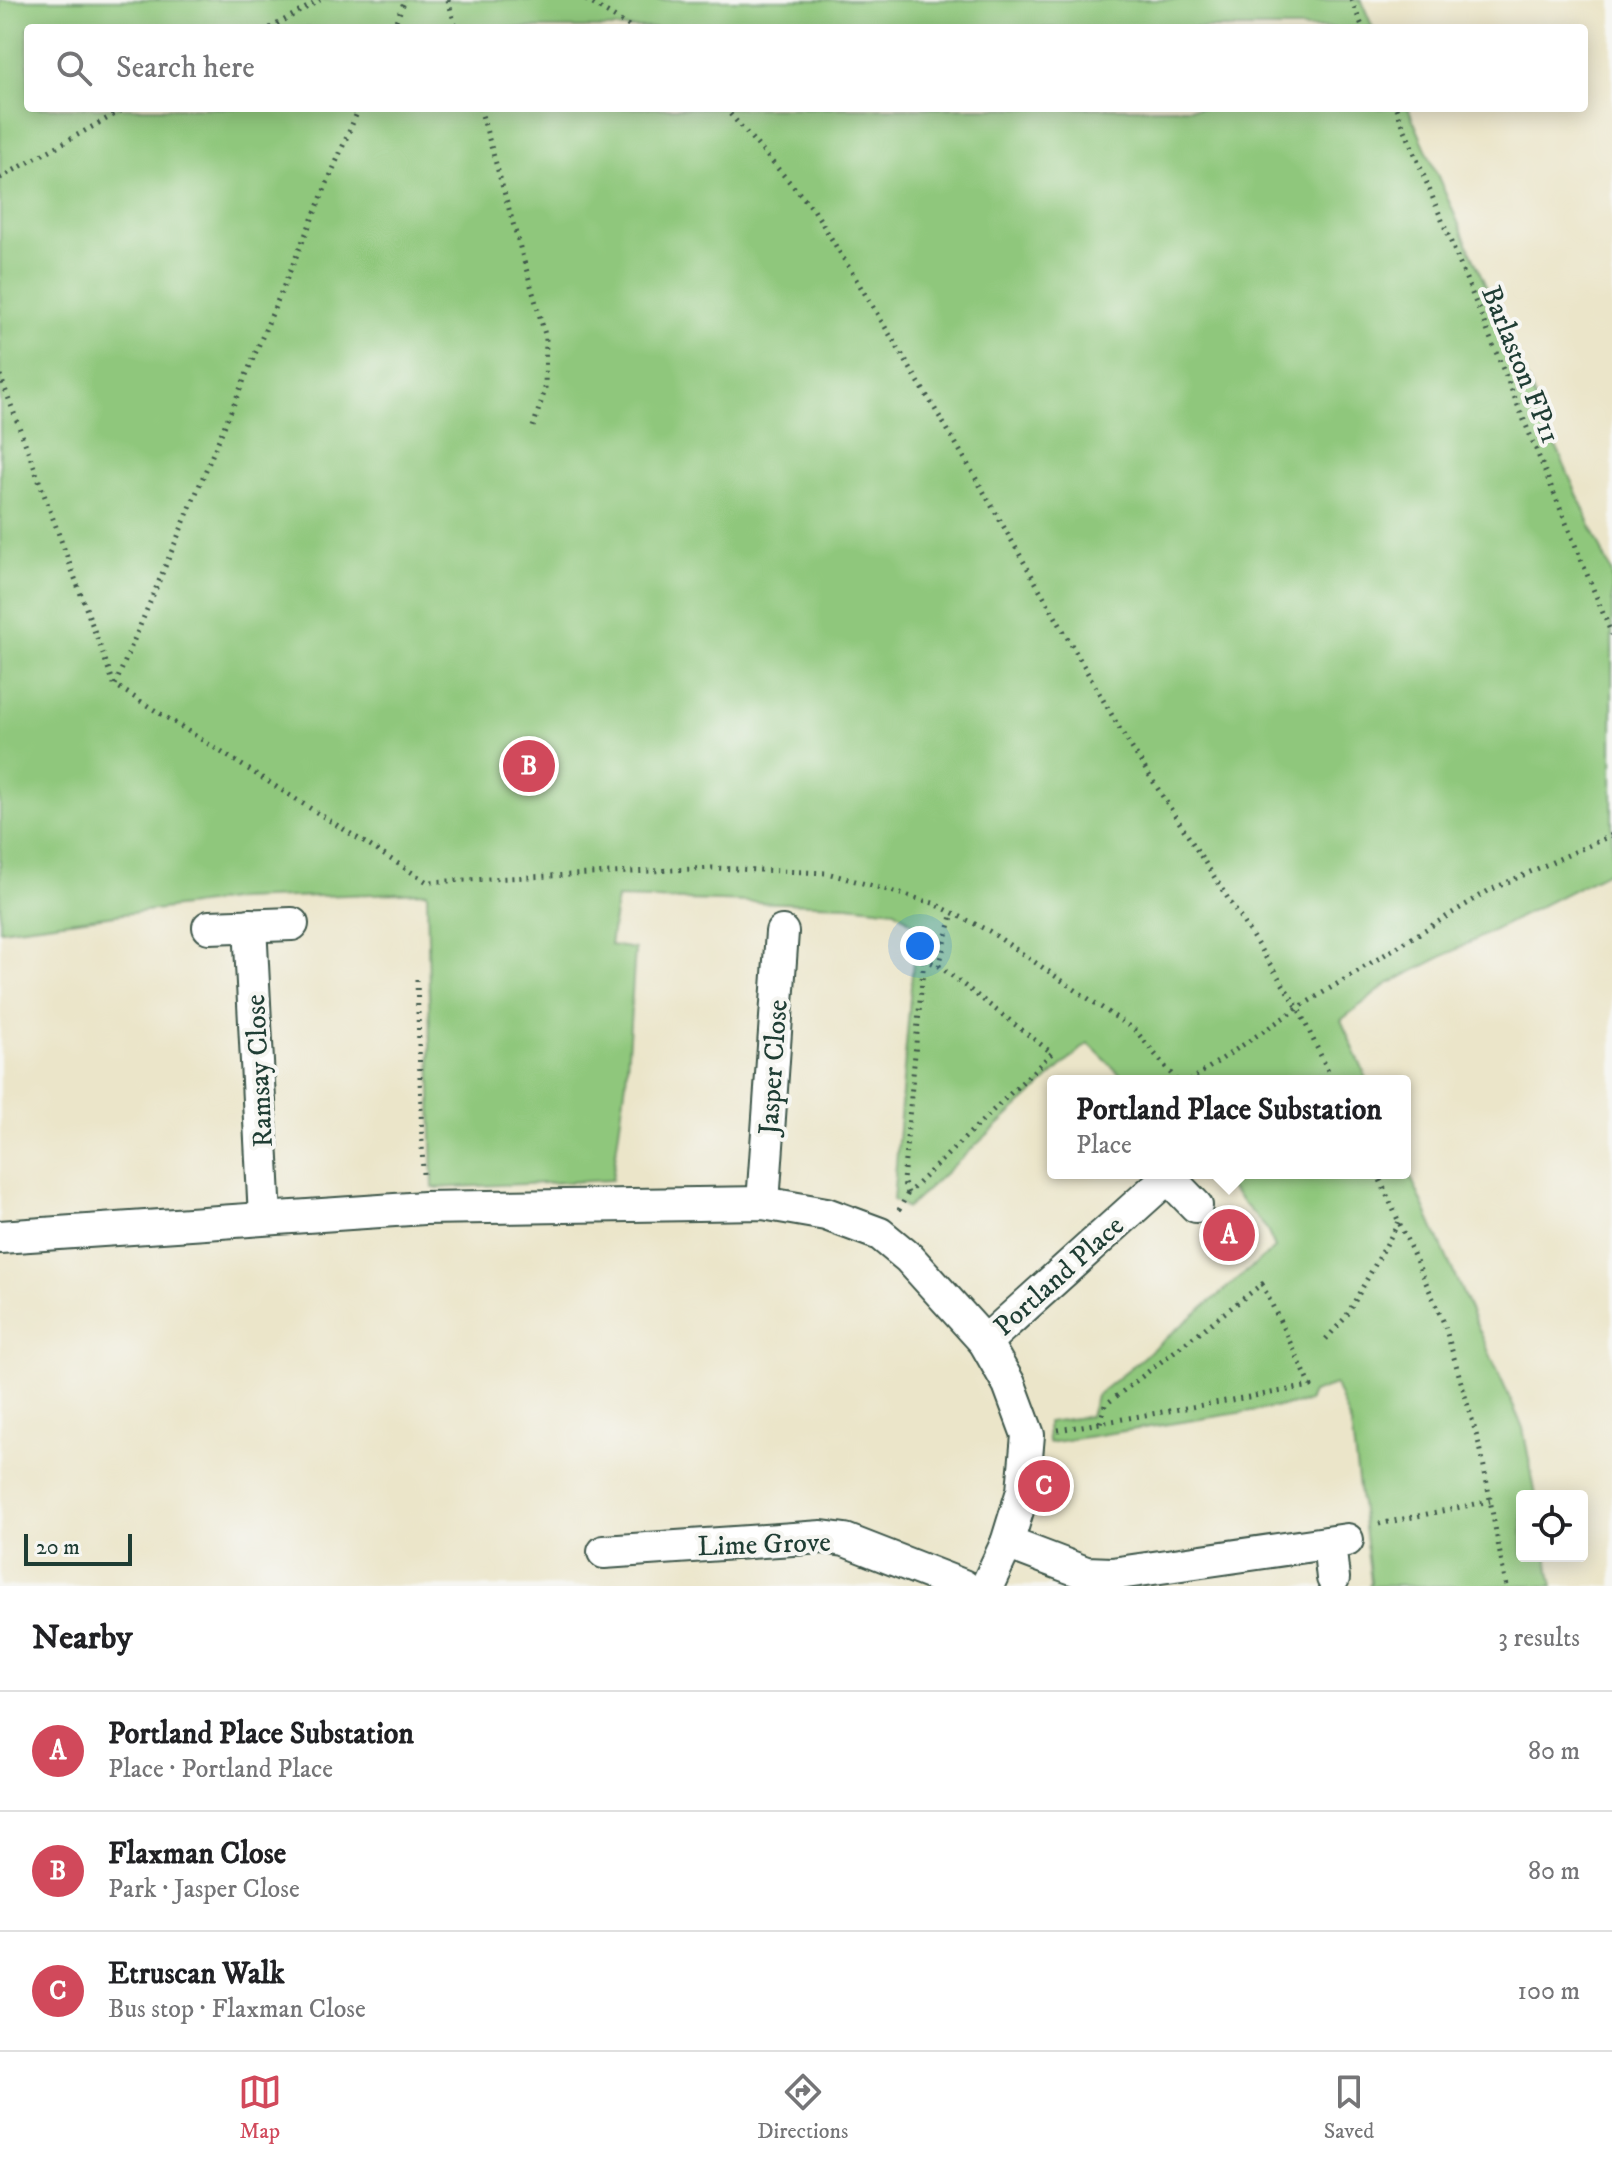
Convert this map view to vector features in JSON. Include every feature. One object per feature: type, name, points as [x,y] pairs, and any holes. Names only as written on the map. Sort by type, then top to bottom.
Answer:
[{"type":"street","points":[[209,927],[292,924]]},
{"type":"street","name":"Ramsay Close","points":[[250,925],[265,1218]]},
{"type":"street","name":"Jasper Close","points":[[763,1203],[782,932]]},
{"type":"street","name":"Portland Place","points":[[985,1342],[1162,1179]]},
{"type":"street","name":"Portland Place","points":[[1170,1179],[1196,1206]]},
{"type":"street","points":[[0,1237],[424,1208],[763,1203],[826,1214],[880,1234],[909,1258],[985,1342],[1009,1384],[1028,1435],[1023,1491],[1007,1543],[987,1586]]},
{"type":"street","name":"Lime Grove","points":[[604,1552],[822,1537],[845,1540],[963,1586]]},
{"type":"street","points":[[1007,1543],[1086,1573],[1112,1574],[1338,1541],[1333,1578]]},
{"type":"path","points":[[277,24],[320,0]]},
{"type":"path","points":[[395,24],[405,0]]},
{"type":"path","points":[[448,0],[455,24]]},
{"type":"path","points":[[586,0],[625,24]]},
{"type":"path","points":[[1351,0],[1361,24]]},
{"type":"path","points":[[0,178],[119,112]]},
{"type":"path","points":[[115,685],[357,112]]},
{"type":"path","points":[[481,112],[546,338],[545,390],[533,427]]},
{"type":"path","points":[[728,112],[814,210],[955,442],[1121,731],[1298,1008],[1330,1075]]},
{"type":"path","name":"Barlaston FP11","points":[[1398,112],[1612,635]]},
{"type":"path","points":[[0,375],[115,685],[427,882],[713,868],[827,873],[933,903],[989,931],[1136,1031],[1172,1075]]},
{"type":"path","points":[[1198,1075],[1298,1008],[1488,891],[1612,835]]},
{"type":"path","points":[[939,966],[953,912]]},
{"type":"path","points":[[924,959],[939,966],[1052,1053],[908,1193],[903,1181],[924,959]]},
{"type":"path","points":[[417,980],[424,1208]]},
{"type":"path","points":[[1380,1179],[1444,1323],[1481,1451],[1506,1586]]},
{"type":"path","points":[[1326,1339],[1346,1317],[1400,1220]]},
{"type":"path","points":[[1262,1284],[1311,1386],[1100,1423],[1105,1405],[1132,1386],[1262,1284]]},
{"type":"path","points":[[1379,1524],[1490,1501]]},
{"type":"green space","points":[[0,0],[1361,0],[1371,24],[24,24],[24,112],[1410,112],[1612,574],[1612,870],[1388,984],[1341,1020],[1365,1075],[1121,1075],[1088,1043],[1053,1075],[1047,1075],[1047,1080],[907,1208],[893,1200],[916,926],[895,910],[848,905],[617,898],[610,945],[635,949],[626,1082],[612,1180],[433,1188],[427,892],[238,899],[0,930]]},
{"type":"green space","points":[[1411,1177],[1523,1428],[1535,1490],[1516,1490],[1516,1562],[1548,1562],[1553,1586],[1369,1586],[1371,1582],[1351,1425],[1335,1385],[1312,1393],[1308,1402],[1048,1443],[1047,1422],[1090,1416],[1096,1396],[1275,1248],[1266,1228],[1221,1179]]},
{"type":"place","name":"Flaxman Close","points":[[529,766]]},
{"type":"place","name":"Portland Place Substation","points":[[1229,1235]]},
{"type":"place","name":"Etruscan Walk","points":[[1044,1486]]}]
